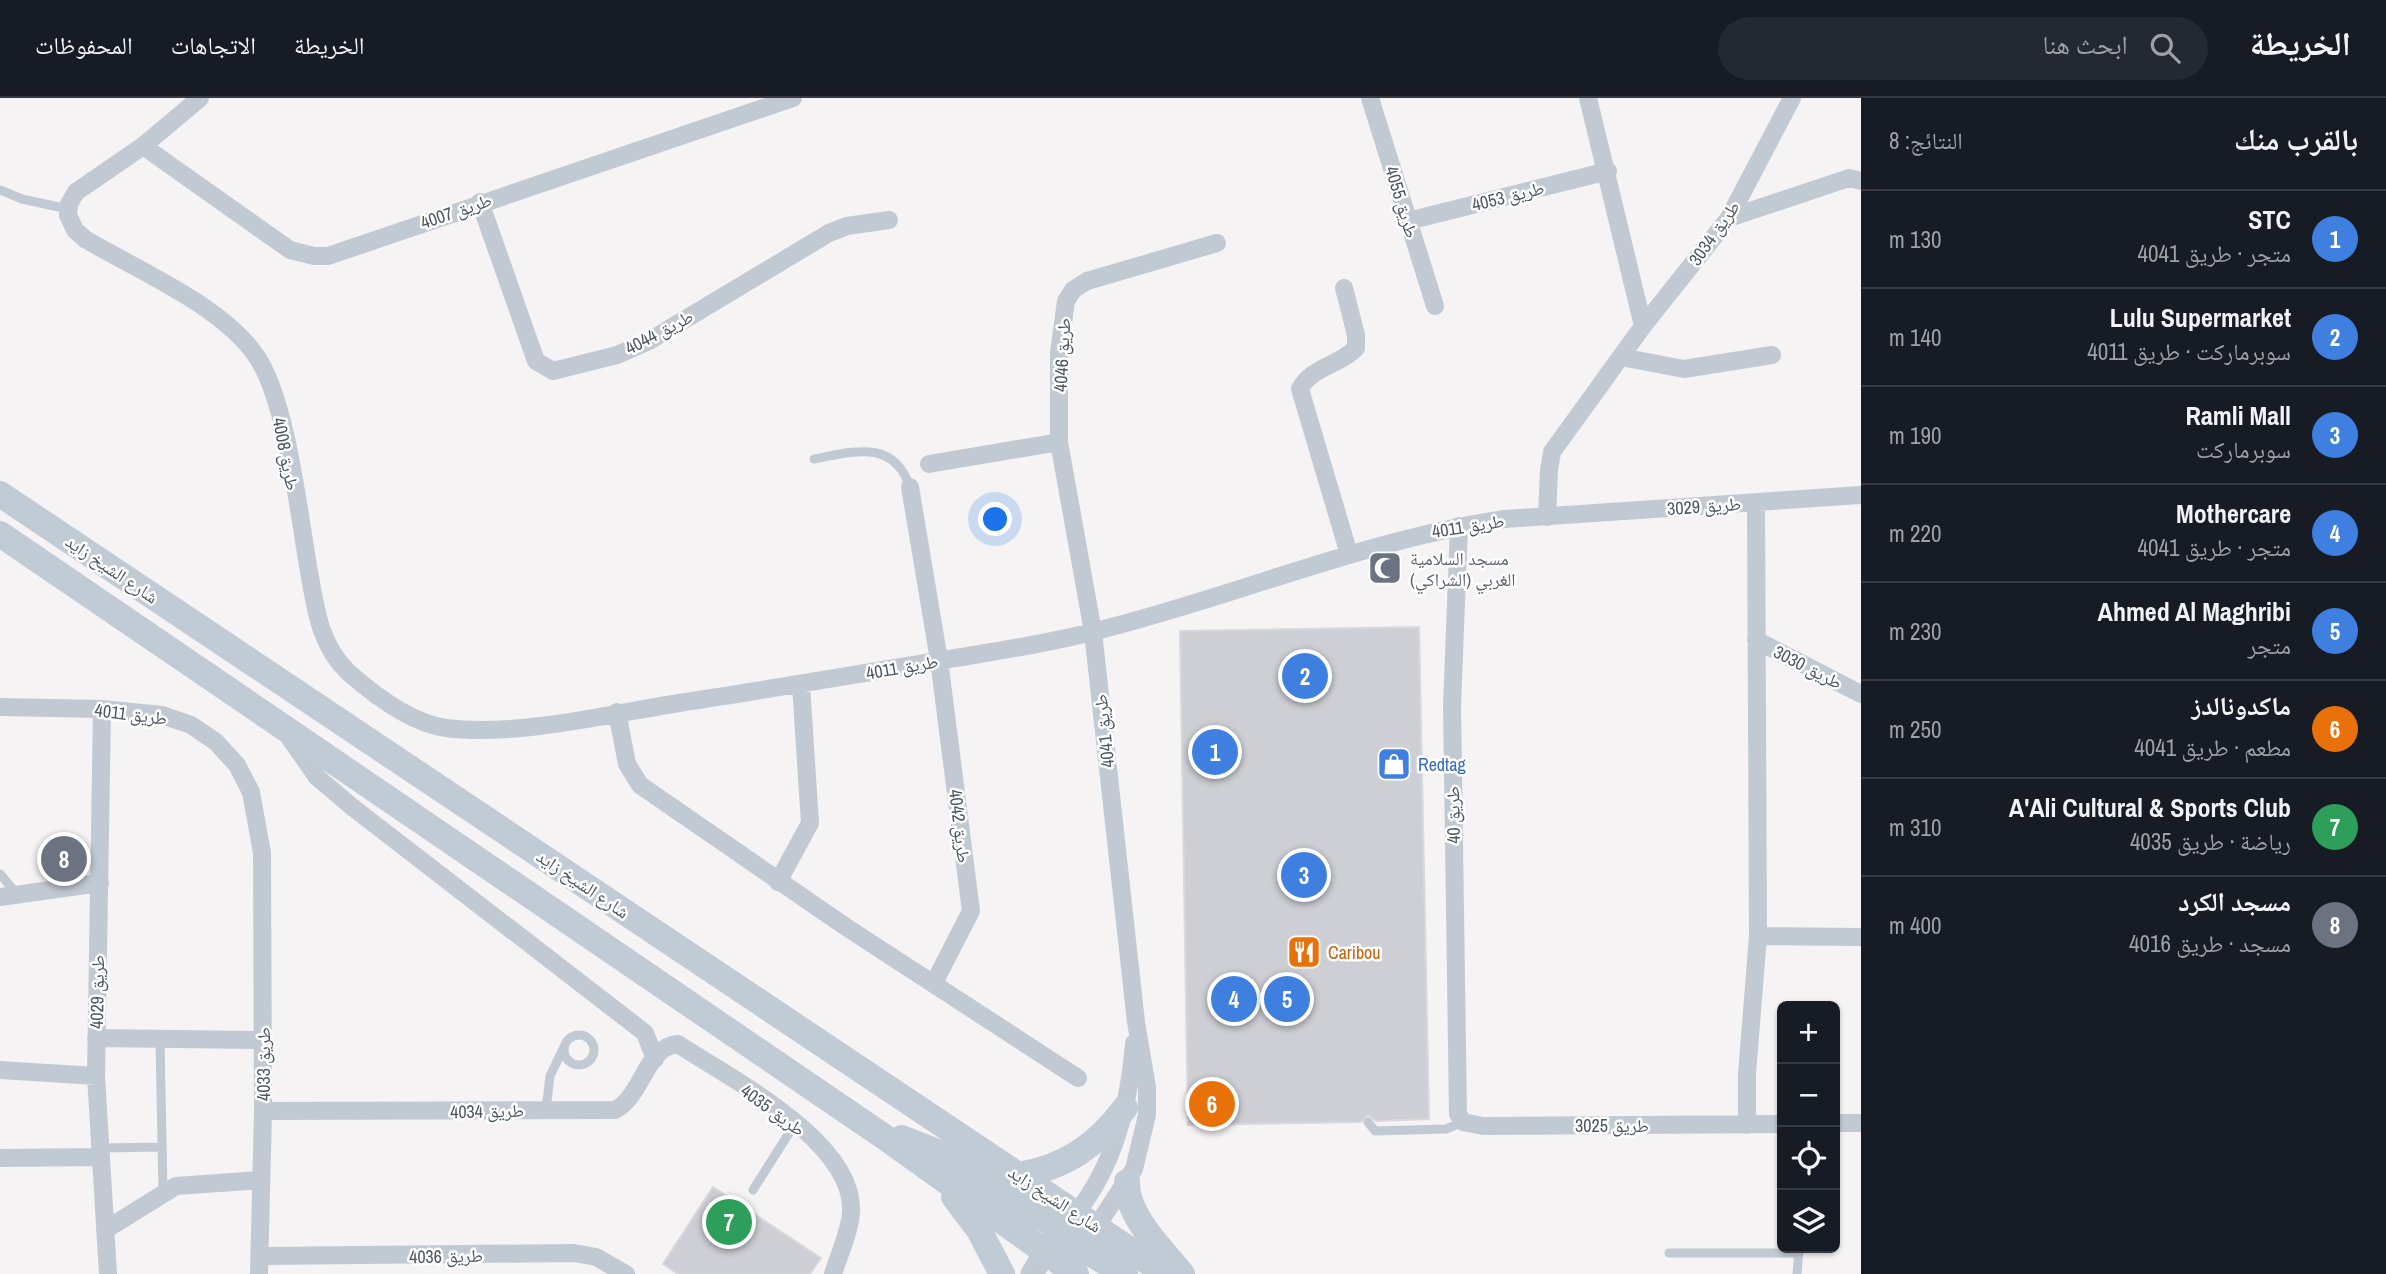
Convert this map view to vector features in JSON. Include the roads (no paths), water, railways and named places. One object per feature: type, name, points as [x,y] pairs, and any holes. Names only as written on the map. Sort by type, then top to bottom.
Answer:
[{"type":"main road","name":"شارع الشيخ زايد","points":[[0,494],[1018,1175],[1075,1247],[1166,1274]]},
{"type":"main road","name":"شارع الشيخ زايد","points":[[0,534],[883,1136],[935,1173],[1039,1263],[1075,1247]]},
{"type":"main road","points":[[1018,1175],[1059,1166],[1075,1156],[1101,1135],[1125,1108]]},
{"type":"main road","points":[[883,1136],[910,1140],[935,1151],[1075,1247],[1125,1274]]},
{"type":"main road","points":[[935,1173],[970,1217],[1002,1274]]},
{"type":"main road","points":[[1127,1182],[1128,1200],[1182,1274]]},
{"type":"street","points":[[68,212],[72,197],[87,182],[143,146],[200,98]]},
{"type":"street","name":"طريق 4007","points":[[143,146],[290,250],[301,254],[328,256],[480,202],[793,98]]},
{"type":"street","name":"طريق 4055","points":[[1370,98],[1435,306]]},
{"type":"street","points":[[1588,98],[1643,326]]},
{"type":"street","name":"طريق 3034","points":[[1547,516],[1552,452],[1643,326],[1729,218],[1792,98]]},
{"type":"street","name":"طريق 4053","points":[[1408,221],[1608,172]]},
{"type":"street","points":[[1729,218],[1849,178],[1861,181]]},
{"type":"street","name":"طريق 4044","points":[[480,202],[536,361],[553,371],[617,355],[649,341],[829,233],[847,226],[889,220]]},
{"type":"street","name":"طريق 4008","points":[[68,212],[75,230],[85,239],[200,306],[234,332],[253,352],[265,370],[284,432],[317,615],[329,647],[346,670],[374,693],[409,715],[444,728]]},
{"type":"street","name":"طريق 4046","points":[[1059,442],[1059,353],[1066,301],[1073,290],[1087,281],[1217,243]]},
{"type":"street","points":[[1345,288],[1356,335],[1356,348],[1347,357],[1317,370],[1300,389],[1349,554]]},
{"type":"street","points":[[1621,357],[1685,369],[1772,355]]},
{"type":"street","points":[[929,464],[1059,442]]},
{"type":"street","name":"طريق 4041","points":[[1059,442],[1093,632],[1136,1023],[1147,1087],[1143,1142],[1127,1182],[1075,1247]]},
{"type":"street","name":"طريق 4042","points":[[910,487],[939,660],[971,911],[934,983]]},
{"type":"street","name":"طريق 3029","points":[[1547,516],[1861,495]]},
{"type":"street","points":[[1747,1125],[1747,1074],[1758,936],[1756,502]]},
{"type":"street","name":"طريق 4011","points":[[444,728],[500,730],[801,685],[1093,632],[1349,554],[1459,526],[1547,516]]},
{"type":"street","name":"طريق 40","points":[[1459,526],[1452,706],[1457,1103],[1463,1122]]},
{"type":"street","name":"طريق 3030","points":[[1756,640],[1861,694]]},
{"type":"street","points":[[778,882],[810,823],[801,685]]},
{"type":"street","name":"طريق 4011","points":[[0,707],[102,709],[162,715],[191,725],[216,742],[237,765],[250,792],[262,853]]},
{"type":"street","name":"طريق 4029","points":[[102,709],[96,1076],[108,1274]]},
{"type":"street","points":[[617,712],[627,764],[634,779],[778,882],[1078,1078]]},
{"type":"street","points":[[281,726],[317,777],[444,880],[645,1032],[655,1059]]},
{"type":"street","name":"طريق 4033","points":[[260,1265],[264,1040],[262,853]]},
{"type":"street","points":[[8,896],[100,883]]},
{"type":"street","points":[[1758,936],[1861,937]]},
{"type":"street","name":"طريق 4041","points":[[1075,1247],[1125,1108],[1136,1023]]},
{"type":"street","points":[[96,1038],[264,1040]]},
{"type":"street","name":"طريق 4034","points":[[263,1111],[615,1110],[628,1100],[663,1048],[678,1044]]},
{"type":"street","name":"طريق 4035","points":[[678,1044],[796,1122],[828,1156],[843,1177],[851,1212],[833,1274]]},
{"type":"street","points":[[0,1070],[96,1076]]},
{"type":"street","name":"طريق 3025","points":[[1463,1122],[1483,1126],[1777,1124]]},
{"type":"street","points":[[1840,1124],[1861,1123]]},
{"type":"street","points":[[0,1158],[100,1152]]},
{"type":"street","points":[[106,1230],[163,1193],[190,1184],[261,1180]]},
{"type":"street","name":"طريق 4036","points":[[260,1265],[400,1266],[574,1253],[596,1257],[626,1274]]},
{"type":"lane","points":[[0,190],[22,200],[68,212]]},
{"type":"lane","points":[[814,459],[856,452],[880,453],[899,466],[910,487]]},
{"type":"lane","points":[[0,874],[8,896]]},
{"type":"lane","points":[[160,1038],[163,1193]]},
{"type":"lane","points":[[546,1110],[550,1076],[565,1045]]},
{"type":"lane","points":[[753,1190],[796,1122]]},
{"type":"lane","points":[[1368,1122],[1375,1131],[1446,1129],[1463,1122]]},
{"type":"lane","points":[[100,1152],[162,1147]]},
{"type":"lane","points":[[1669,1253],[1777,1251]]},
{"type":"lane","points":[[1797,1274],[1799,1253]]},
{"type":"place","name":"مسجد السلامية الغربي (الشراكي)","points":[[1385,568]]},
{"type":"place","name":"Lulu Supermarket","points":[[1305,676]]},
{"type":"place","name":"STC","points":[[1215,752]]},
{"type":"place","name":"Redtag","points":[[1394,764]]},
{"type":"place","name":"مسجد الكرد","points":[[64,859]]},
{"type":"place","name":"Ramli Mall","points":[[1304,875]]},
{"type":"place","name":"Caribou","points":[[1304,952]]},
{"type":"place","name":"Mothercare","points":[[1234,999]]},
{"type":"place","name":"Ahmed Al Maghribi","points":[[1287,999]]},
{"type":"place","name":"ماكدونالدز","points":[[1212,1104]]},
{"type":"place","name":"A'Ali Cultural & Sports Club","points":[[729,1222]]}]
